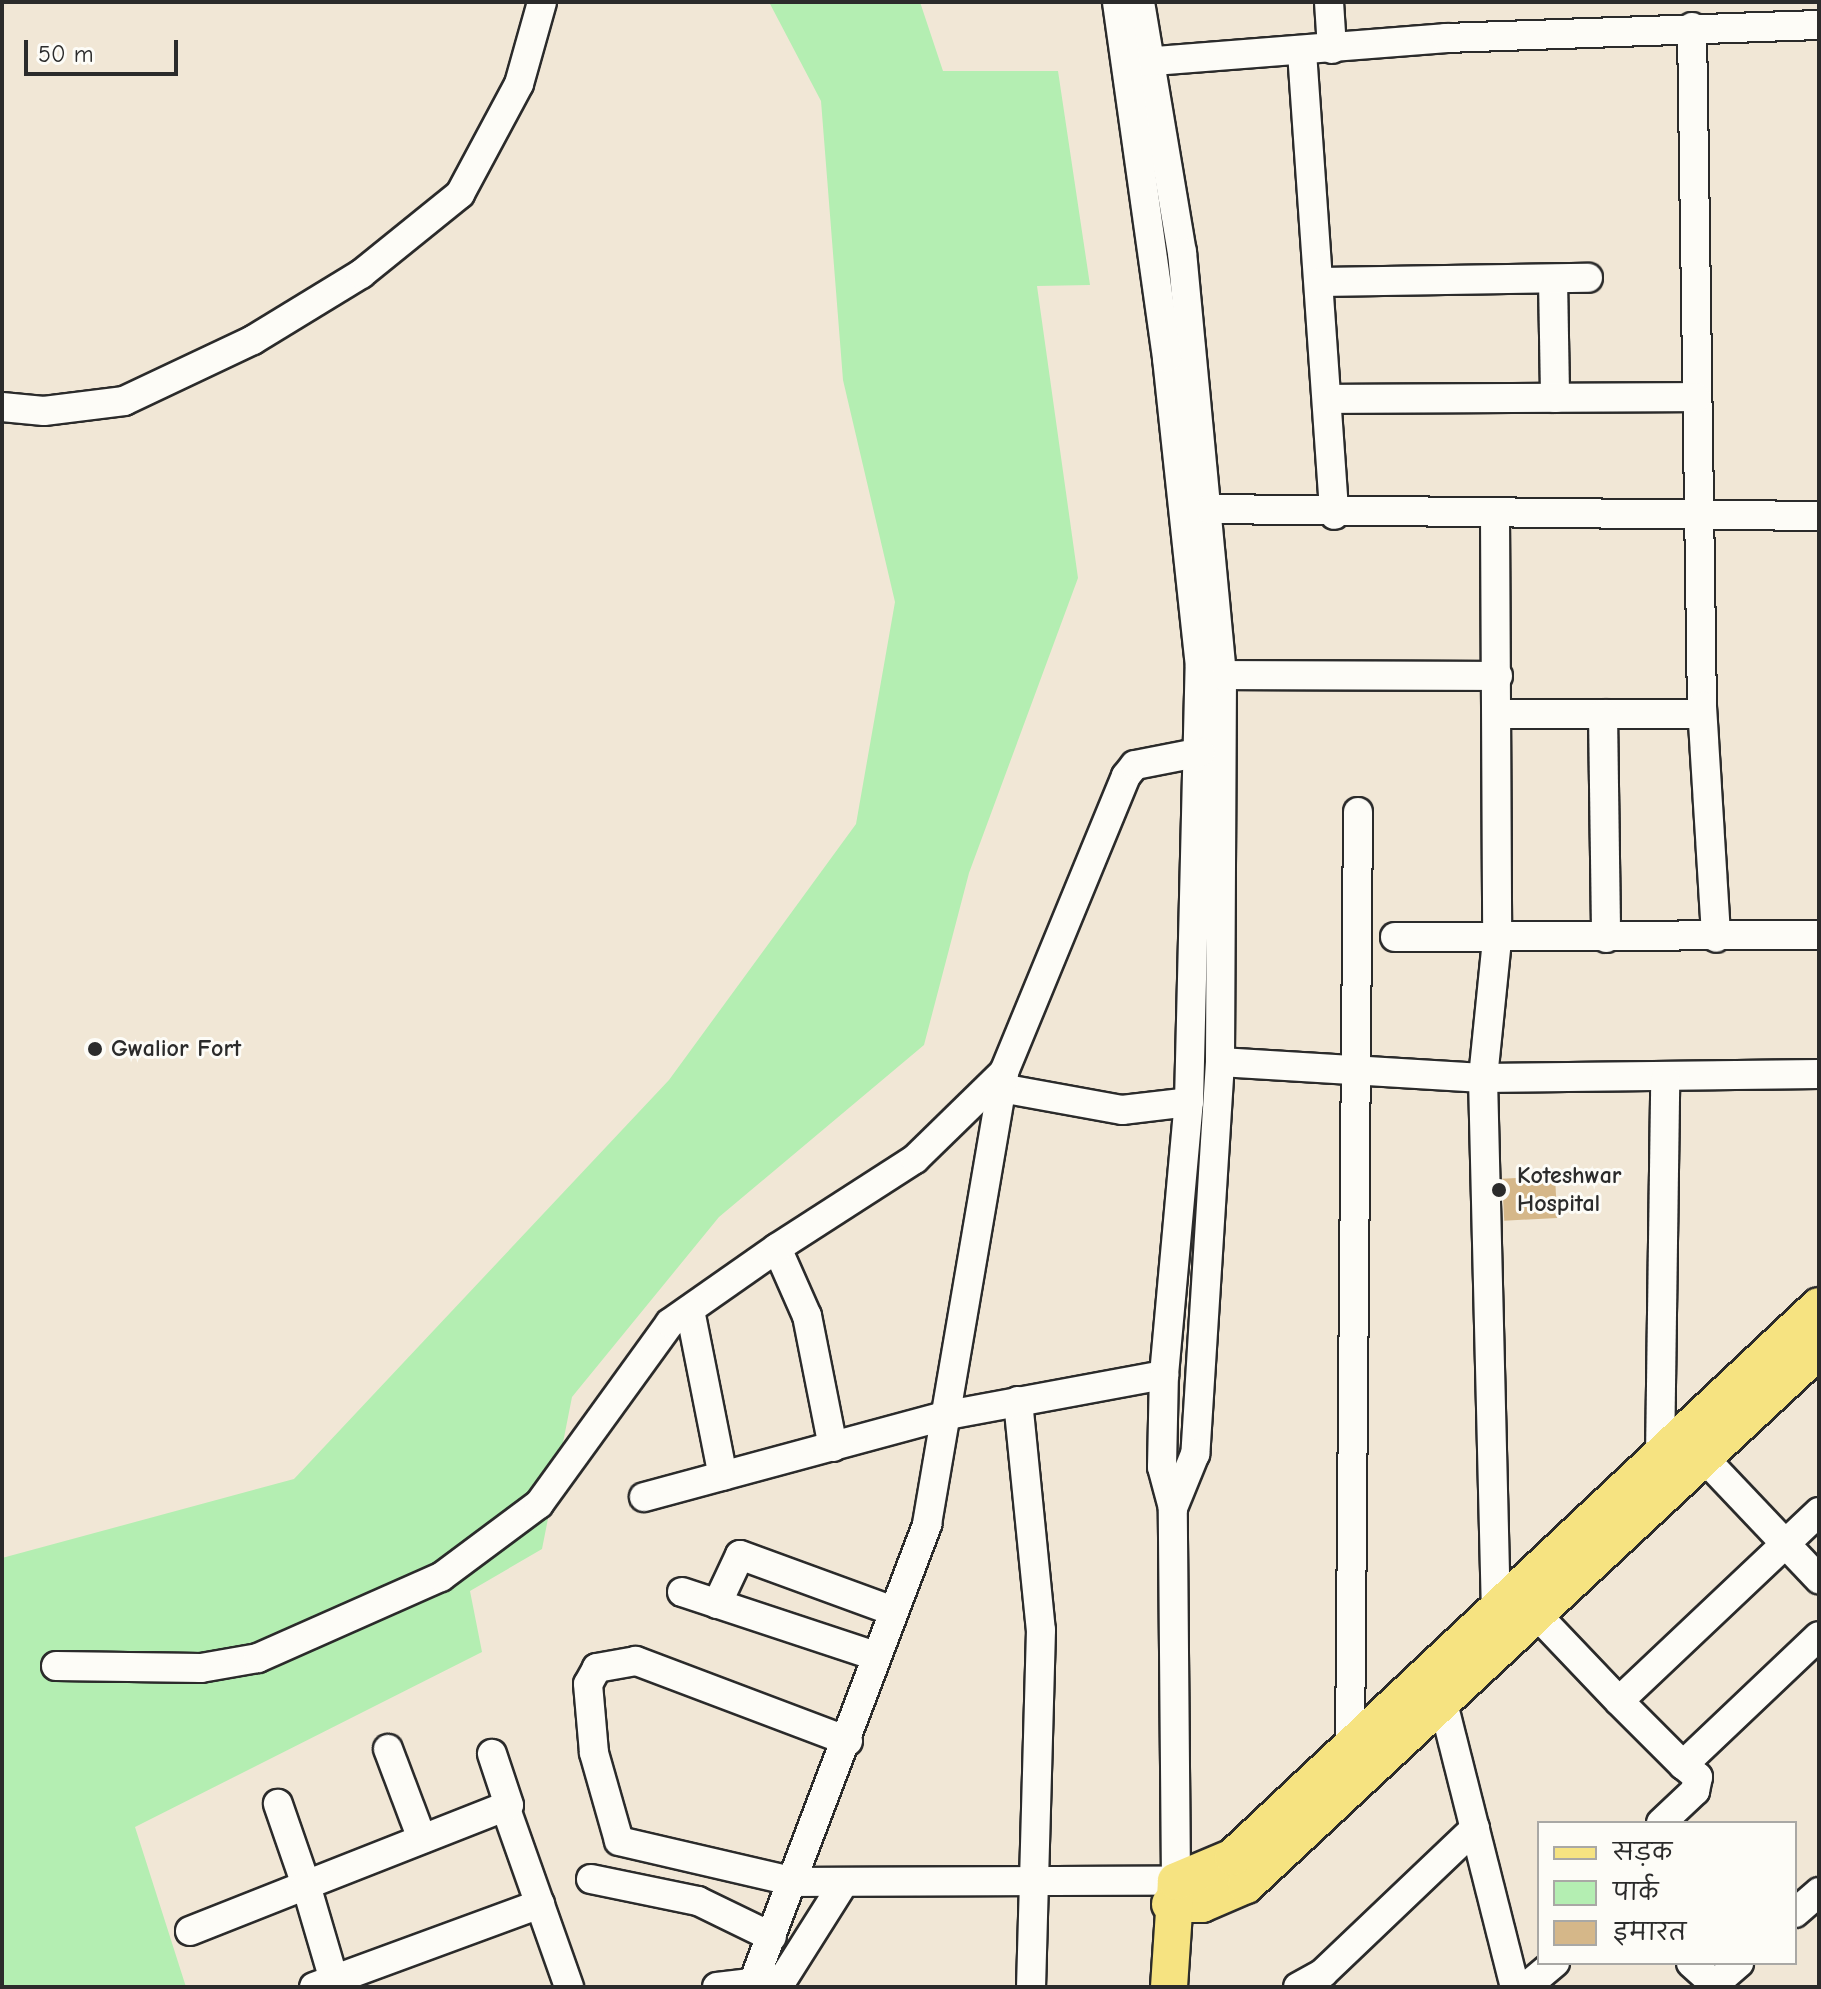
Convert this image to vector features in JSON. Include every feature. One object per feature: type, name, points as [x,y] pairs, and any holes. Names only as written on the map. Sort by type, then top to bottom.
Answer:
[{"type":"main road","points":[[1173,1892],[1233,1857],[1496,1614],[1819,1306]]},
{"type":"main road","points":[[1173,1892],[1202,1904],[1246,1885],[1539,1617],[1819,1350]]},
{"type":"main road","points":[[1169,1987],[1173,1892]]},
{"type":"street","points":[[2,407],[44,411],[124,401],[253,340],[361,274],[460,194],[519,84],[542,2]]},
{"type":"street","points":[[1117,2],[1182,252],[1210,509],[1222,675],[1220,1062],[1195,1454],[1173,1508]]},
{"type":"street","points":[[848,1741],[636,1661],[597,1668],[588,1684],[594,1753],[619,1841],[795,1882],[1034,1884],[1173,1892],[1173,1508],[1162,1467],[1164,1375],[1189,1102],[1201,752],[1200,667],[1135,64],[1140,2]]},
{"type":"street","points":[[1329,2],[1332,49]]},
{"type":"street","points":[[1135,64],[1692,27],[1819,25]]},
{"type":"street","points":[[1692,27],[1702,714],[1716,938]]},
{"type":"street","points":[[1302,52],[1334,515]]},
{"type":"street","points":[[1319,282],[1588,278]]},
{"type":"street","points":[[1553,279],[1555,398]]},
{"type":"street","points":[[1328,399],[1696,397]]},
{"type":"street","points":[[1210,509],[1334,515],[1698,519],[1819,516]]},
{"type":"street","points":[[1495,516],[1497,940],[1483,1078],[1496,1614]]},
{"type":"street","points":[[1222,675],[1498,676]]},
{"type":"street","points":[[1497,714],[1702,714]]},
{"type":"street","points":[[1603,714],[1606,938]]},
{"type":"street","points":[[753,1983],[795,1882],[848,1741],[875,1656],[927,1524],[948,1415],[1002,1080],[1126,776],[1135,765],[1201,752]]},
{"type":"street","points":[[1350,1748],[1358,812]]},
{"type":"street","points":[[1395,937],[1497,940],[1819,935]]},
{"type":"street","points":[[1220,1062],[1355,1074],[1483,1078],[1665,1080],[1819,1074]]},
{"type":"street","points":[[1002,1080],[1122,1110],[1189,1102]]},
{"type":"street","points":[[56,1666],[201,1668],[258,1658],[441,1577],[539,1504],[670,1323],[777,1248],[915,1159],[1002,1080]]},
{"type":"street","points":[[1660,1457],[1665,1080]]},
{"type":"street","points":[[777,1248],[807,1316],[833,1447]]},
{"type":"street","points":[[690,1310],[723,1476]]},
{"type":"street","points":[[644,1497],[948,1415],[1164,1375]]},
{"type":"street","points":[[1018,1401],[1041,1630],[1031,1987]]},
{"type":"street","points":[[1705,1459],[1819,1579]]},
{"type":"street","points":[[1619,1701],[1819,1512]]},
{"type":"street","points":[[717,1604],[740,1555],[893,1611]]},
{"type":"street","points":[[682,1592],[875,1656]]},
{"type":"street","points":[[1539,1617],[1619,1701],[1698,1777],[1695,1791],[1663,1821]]},
{"type":"street","points":[[1683,1765],[1819,1636]]},
{"type":"street","points":[[1443,1703],[1515,1987]]},
{"type":"street","points":[[388,1749],[422,1839]]},
{"type":"street","points":[[492,1754],[505,1806],[569,1987]]},
{"type":"street","points":[[278,1804],[306,1885],[328,1984],[540,1904]]},
{"type":"street","points":[[190,1931],[505,1806]]},
{"type":"street","points":[[1298,1987],[1323,1973],[1475,1828]]},
{"type":"street","points":[[591,1879],[698,1901],[772,1937]]},
{"type":"street","points":[[717,1987],[783,1983],[843,1884]]},
{"type":"street","points":[[1797,1911],[1819,1892]]},
{"type":"street","points":[[1526,1987],[1553,1965]]},
{"type":"street","points":[[1693,1965],[1716,1986],[1737,1965]]},
{"type":"green space","points":[[769,2],[920,2],[943,71],[1058,71],[1090,285],[1037,286],[1078,578],[969,873],[924,1045],[719,1217],[572,1397],[542,1549],[470,1591],[482,1652],[135,1827],[186,1987],[2,1987],[2,1558],[294,1479],[669,1080],[856,824],[895,602],[843,380],[821,101]]},
{"type":"building","points":[[1555,1176],[1557,1218],[1504,1221],[1502,1179]]},
{"type":"place","name":"Gwalior Fort","points":[[95,1049]]},
{"type":"place","name":"Koteshwar Hospital","points":[[1499,1190]]}]
